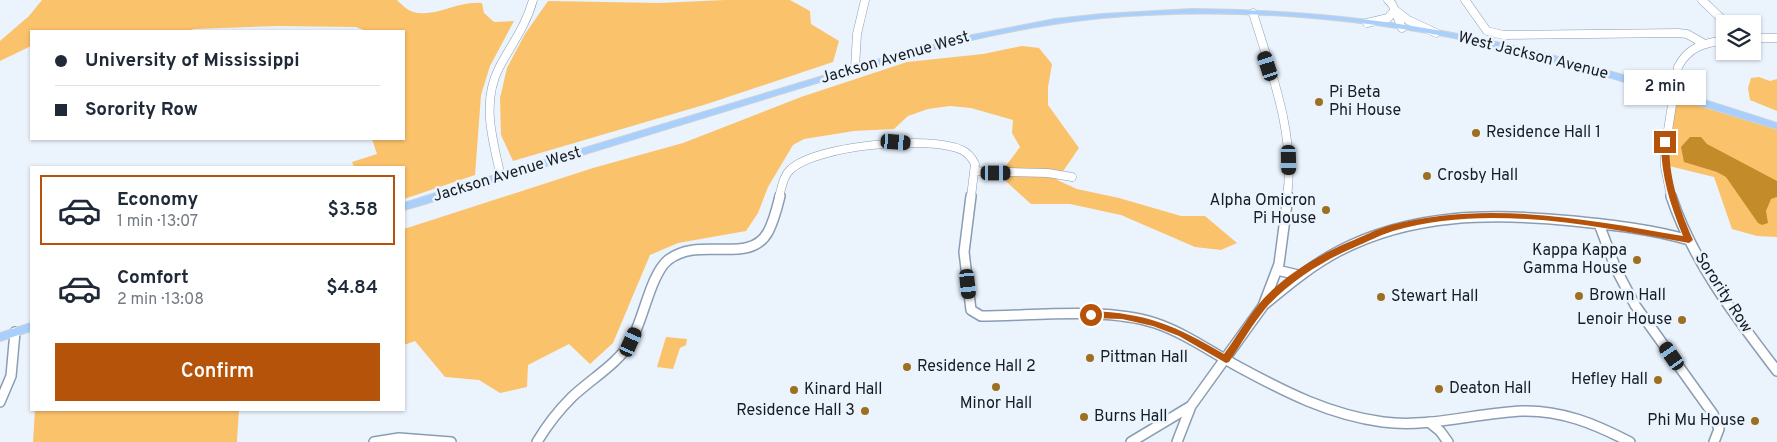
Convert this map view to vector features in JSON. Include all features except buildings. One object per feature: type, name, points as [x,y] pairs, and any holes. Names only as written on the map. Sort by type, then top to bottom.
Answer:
[{"type":"main road","name":"Jackson Avenue West","points":[[405,207],[855,68],[965,37],[1056,21],[1148,13],[1253,13],[1402,28]]},
{"type":"main road","name":"West Jackson Avenue","points":[[1402,28],[1436,33],[1545,56],[1777,126]]},
{"type":"main road","points":[[0,337],[30,327]]},
{"type":"street","points":[[501,177],[490,116],[490,92],[498,70],[526,27],[533,0]]},
{"type":"street","points":[[855,68],[855,38],[859,15],[865,0]]},
{"type":"street","points":[[1388,0],[1395,10],[1402,28]]},
{"type":"street","points":[[1466,0],[1487,31],[1503,36],[1678,33],[1688,34],[1703,43],[1716,41]]},
{"type":"street","points":[[1702,0],[1718,15]]},
{"type":"street","points":[[1367,24],[1388,18],[1395,10]]},
{"type":"street","points":[[1395,10],[1408,20],[1436,33]]},
{"type":"street","points":[[1253,13],[1280,101],[1288,144],[1288,193],[1277,270],[1263,306]]},
{"type":"street","points":[[1761,38],[1777,38]]},
{"type":"street","name":"Sorority Row","points":[[1703,43],[1692,49],[1681,62],[1676,77],[1675,94],[1665,142],[1665,168],[1673,203],[1689,240],[1710,278],[1777,371]]},
{"type":"street","points":[[536,442],[552,418],[572,397],[621,355],[631,342],[661,266],[680,253],[691,249],[740,250],[750,248],[761,242],[768,232],[784,179],[793,167],[814,157],[872,145],[919,142],[962,149],[972,158],[975,164],[964,252],[971,310],[975,314],[997,317],[1122,316],[1154,323],[1182,334],[1316,405],[1350,417],[1386,422],[1429,422],[1522,411],[1547,412],[1574,417],[1613,432],[1630,442]]},
{"type":"street","points":[[974,171],[996,173],[1032,171],[1072,177]]},
{"type":"street","points":[[1177,442],[1191,406],[1263,306],[1298,275],[1332,253],[1364,238],[1422,221],[1499,214],[1599,224],[1689,240]]},
{"type":"street","points":[[1599,224],[1616,269],[1635,305],[1713,414],[1719,429],[1714,442]]},
{"type":"street","points":[[1277,270],[1298,275]]},
{"type":"street","points":[[0,402],[10,376],[15,332]]},
{"type":"street","points":[[1131,442],[1191,406]]},
{"type":"street","points":[[1429,422],[1440,431],[1448,442]]},
{"type":"street","points":[[374,442],[399,438],[451,442]]},
{"type":"shaded area","points":[[42,0],[397,0],[411,11],[422,13],[430,13],[464,4],[482,3],[484,13],[494,22],[514,21],[490,66],[481,95],[475,175],[405,199],[405,166],[354,166],[352,162],[377,154],[372,140],[405,140],[405,30],[278,26],[191,30],[30,30],[30,46],[0,61],[0,41],[29,16]]},
{"type":"shaded area","points":[[790,0],[810,11],[811,24],[839,41],[833,62],[707,104],[513,161],[501,135],[500,98],[507,68],[525,34],[548,1],[659,3]]},
{"type":"shaded area","points":[[1022,46],[1039,48],[1052,64],[1048,87],[1048,105],[1079,148],[1057,180],[1077,189],[1119,198],[1181,216],[1205,216],[1237,243],[1221,250],[1195,247],[1121,215],[1070,204],[1031,204],[999,175],[1020,147],[1012,133],[1013,120],[971,108],[950,106],[928,109],[908,116],[894,129],[854,131],[804,139],[793,145],[768,187],[758,213],[746,231],[678,243],[650,255],[613,343],[590,364],[569,344],[528,365],[527,387],[500,393],[479,380],[445,377],[415,341],[405,345],[405,229],[593,168],[683,143],[801,97],[907,62],[983,54]]},
{"type":"shaded area","points":[[1759,77],[1770,81],[1777,79],[1777,111],[1750,100],[1748,88],[1751,78]]},
{"type":"shaded area","points":[[1675,94],[1777,126],[1777,237],[1757,236],[1732,229],[1714,177],[1665,165]]},
{"type":"shaded area","points":[[1690,137],[1701,137],[1707,144],[1777,181],[1777,197],[1771,199],[1766,211],[1768,223],[1762,225],[1758,223],[1726,177],[1717,172],[1684,162],[1681,147]]},
{"type":"shaded area","points":[[666,337],[687,339],[686,345],[680,348],[673,369],[657,367]]},
{"type":"shaded area","points":[[35,411],[239,411],[237,442],[33,442]]},
{"type":"place","name":"Pi Beta Phi House","points":[[1319,102]]},
{"type":"place","name":"Residence Hall 1","points":[[1476,133]]},
{"type":"place","name":"Crosby Hall","points":[[1427,176]]},
{"type":"place","name":"Alpha Omicron Pi House","points":[[1326,210]]},
{"type":"place","name":"Kappa Kappa Gamma House","points":[[1637,260]]},
{"type":"place","name":"Brown Hall","points":[[1579,296]]},
{"type":"place","name":"Stewart Hall","points":[[1381,297]]},
{"type":"place","name":"Lenoir House","points":[[1682,320]]},
{"type":"place","name":"Pittman Hall","points":[[1090,358]]},
{"type":"place","name":"Residence Hall 2","points":[[907,367]]},
{"type":"place","name":"Hefley Hall","points":[[1658,380]]},
{"type":"place","name":"Minor Hall","points":[[996,387]]},
{"type":"place","name":"Deaton Hall","points":[[1439,389]]},
{"type":"place","name":"Kinard Hall","points":[[794,390]]},
{"type":"place","name":"Residence Hall 3","points":[[865,411]]},
{"type":"place","name":"Burns Hall","points":[[1084,417]]},
{"type":"place","name":"Phi Mu House","points":[[1755,421]]},
{"type":"route","points":[[1091,315],[1122,316],[1154,323],[1182,334],[1226,359],[1263,306],[1285,285],[1332,253],[1390,228],[1438,218],[1499,214],[1545,217],[1599,224],[1689,240],[1673,203],[1665,168],[1665,142]]}]
